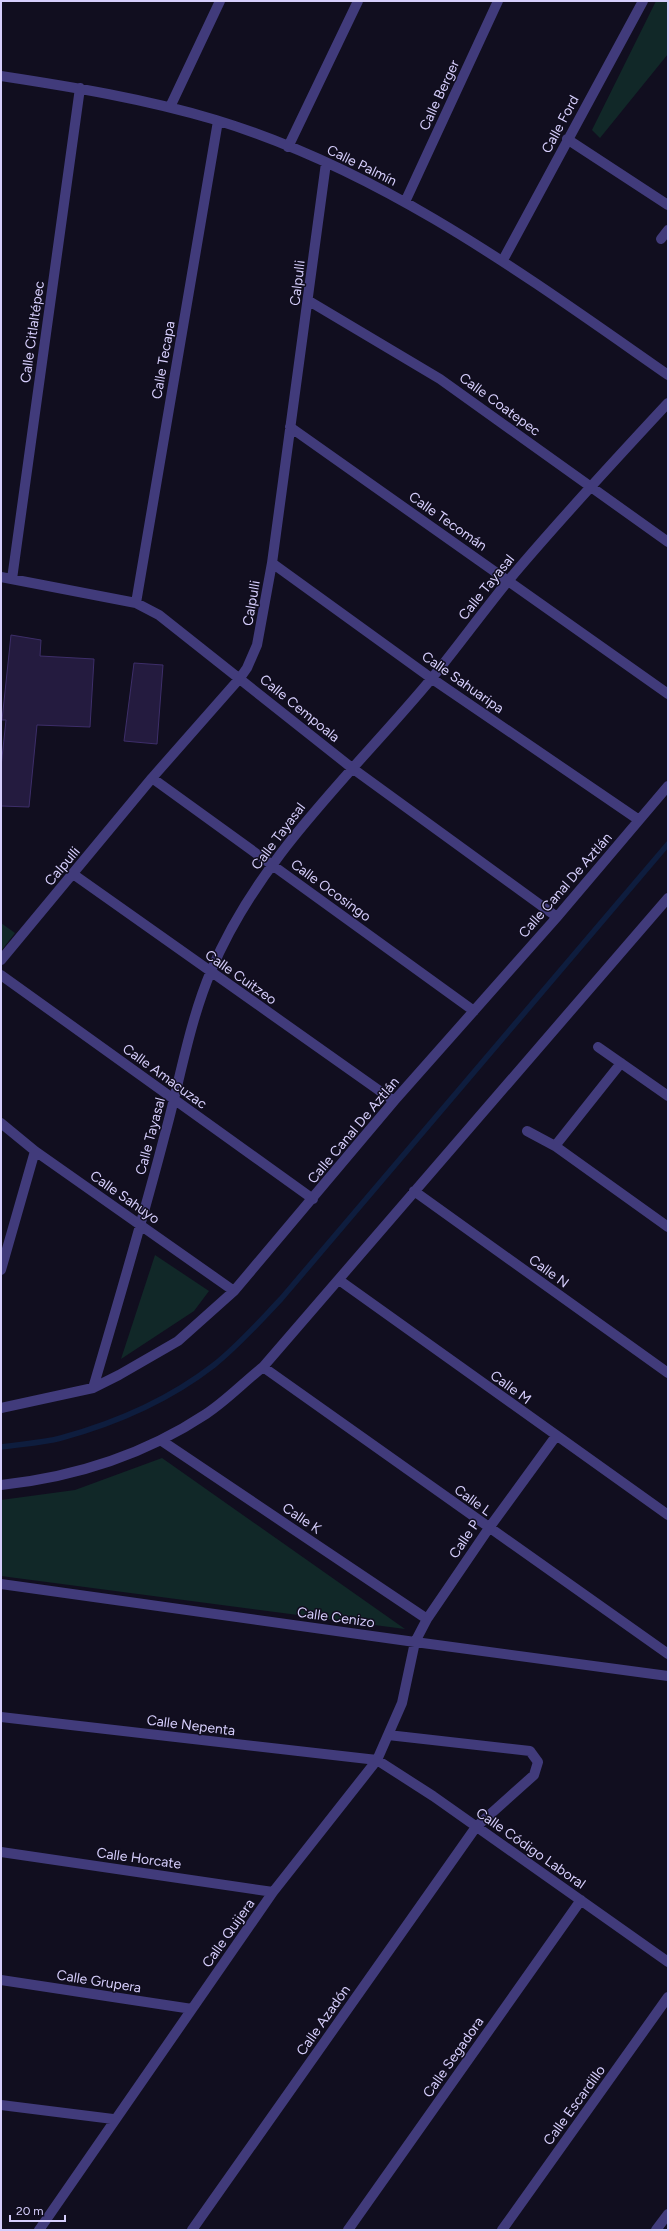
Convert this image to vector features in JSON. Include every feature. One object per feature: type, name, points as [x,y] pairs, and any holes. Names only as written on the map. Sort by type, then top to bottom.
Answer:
[{"type":"street","points":[[170,107],[220,1]]},
{"type":"street","points":[[288,147],[358,1]]},
{"type":"street","name":"Calle Berger","points":[[405,202],[498,1]]},
{"type":"street","name":"Calle Ford","points":[[503,260],[567,139],[643,1]]},
{"type":"street","name":"Calle Palmín","points":[[1,76],[80,88],[170,107],[218,121],[326,163],[405,202],[503,260],[668,376]]},
{"type":"street","name":"Calle Citlaltépec","points":[[12,579],[80,88]]},
{"type":"street","name":"Calle Tecapa","points":[[136,603],[218,121]]},
{"type":"street","points":[[567,139],[668,205]]},
{"type":"street","name":"Calpulli","points":[[1,960],[152,778],[240,678],[247,668],[257,645],[272,563],[309,301],[326,163]]},
{"type":"street","points":[[661,239],[668,230]]},
{"type":"street","name":"Calle Coatepec","points":[[309,301],[440,379],[668,542]]},
{"type":"street","name":"Calle Tayasal","points":[[93,1388],[141,1226],[193,1024],[210,972],[227,936],[272,864],[298,830],[432,678],[508,581],[590,487],[668,403]]},
{"type":"street","name":"Calle Tecomán","points":[[290,427],[668,694]]},
{"type":"street","name":"Calle Sahuaripa","points":[[272,563],[432,678],[639,820]]},
{"type":"street","name":"Calle Cempoala","points":[[1,577],[136,603],[159,615],[352,768],[557,917]]},
{"type":"street","name":"Calle Ocosingo","points":[[152,778],[474,1011]]},
{"type":"street","name":"Calle Canal De Aztlán","points":[[1,1408],[93,1388],[120,1375],[178,1341],[234,1291],[394,1102],[557,917],[668,786]]},
{"type":"street","name":"Calle Cuitzeo","points":[[73,874],[394,1102]]},
{"type":"street","points":[[1,1485],[53,1478],[94,1468],[162,1441],[208,1413],[262,1367],[668,898]]},
{"type":"street","name":"Calle Amacuzac","points":[[1,976],[313,1199]]},
{"type":"street","points":[[598,1047],[668,1096]]},
{"type":"street","points":[[555,1146],[621,1063]]},
{"type":"street","name":"Calle Sahuyo","points":[[1,1123],[36,1151],[234,1291]]},
{"type":"street","points":[[527,1131],[555,1146],[668,1227]]},
{"type":"street","points":[[1,1270],[36,1151]]},
{"type":"street","name":"Calle N","points":[[414,1191],[668,1373]]},
{"type":"street","name":"Calle M","points":[[338,1280],[668,1515]]},
{"type":"street","name":"Calle L","points":[[262,1367],[668,1654]]},
{"type":"street","name":"Calle P","points":[[415,1642],[427,1619],[489,1528],[556,1436]]},
{"type":"street","name":"Calle K","points":[[162,1441],[427,1619]]},
{"type":"street","name":"Calle Cenizo","points":[[1,1584],[668,1676]]},
{"type":"street","name":"Calle Quijera","points":[[38,2230],[273,1892],[377,1760],[402,1703],[415,1642]]},
{"type":"street","name":"Calle Nepenta","points":[[1,1717],[377,1760]]},
{"type":"street","name":"Calle Azadón","points":[[192,2230],[476,1827],[534,1775],[538,1762],[530,1751],[388,1735]]},
{"type":"street","name":"Calle Código Laboral","points":[[377,1760],[476,1827],[668,1962]]},
{"type":"street","name":"Calle Horcate","points":[[1,1852],[273,1892]]},
{"type":"street","name":"Calle Segadora","points":[[348,2230],[581,1900]]},
{"type":"street","name":"Calle Grupera","points":[[1,1980],[192,2009]]},
{"type":"street","name":"Calle Escardillo","points":[[502,2230],[668,1997]]},
{"type":"street","points":[[1,2105],[114,2119]]},
{"type":"street","points":[[656,2230],[668,2214]]},
{"type":"green space","points":[[656,1],[668,1],[668,54],[600,138],[592,130]]},
{"type":"green space","points":[[1,923],[15,933],[1,951]]},
{"type":"green space","points":[[155,1255],[209,1291],[194,1311],[121,1359]]},
{"type":"green space","points":[[162,1458],[405,1629],[1,1576],[1,1500],[75,1490]]},
{"type":"building","points":[[11,635],[41,640],[40,656],[94,659],[90,727],[37,725],[29,807],[1,806],[1,767],[6,720],[2,720]]},
{"type":"building","points":[[134,663],[163,665],[157,744],[124,741]]},
{"type":"waterway","points":[[1,1447],[54,1440],[122,1418],[160,1400],[197,1378],[232,1349],[281,1299],[668,844]]}]
